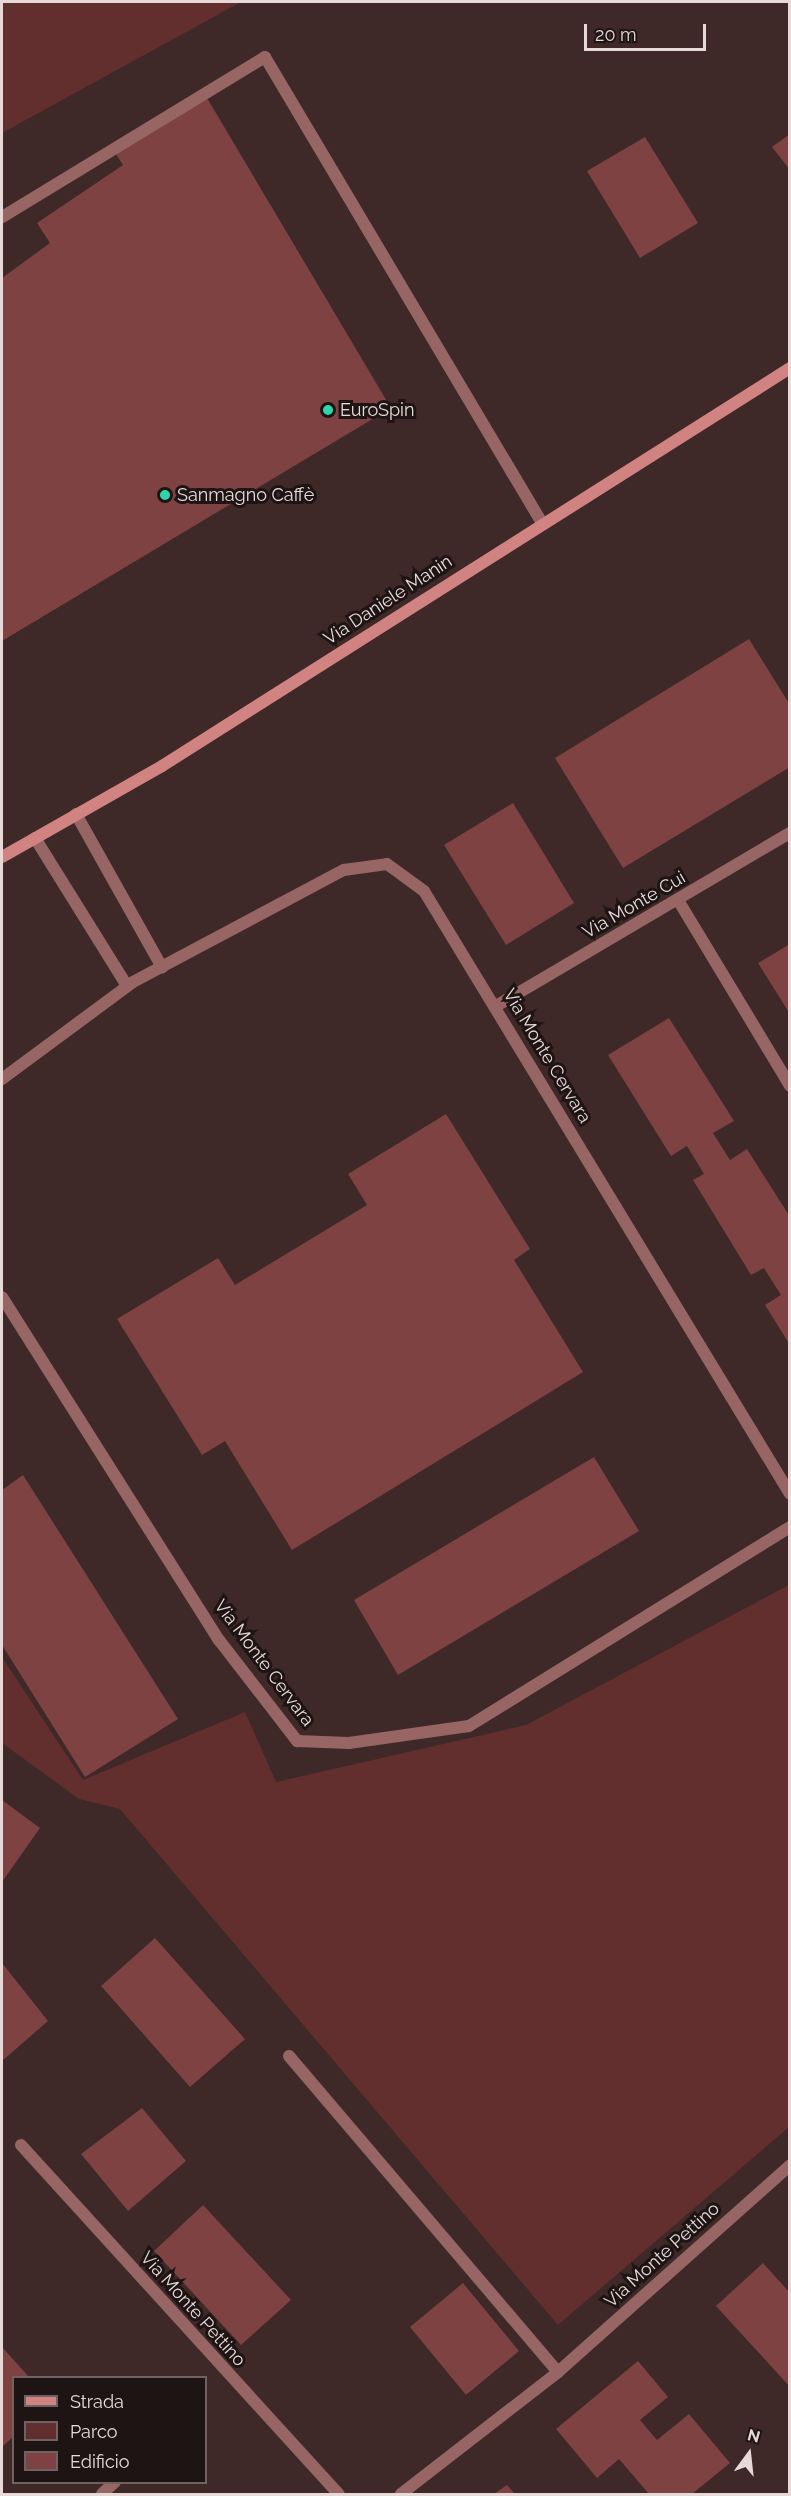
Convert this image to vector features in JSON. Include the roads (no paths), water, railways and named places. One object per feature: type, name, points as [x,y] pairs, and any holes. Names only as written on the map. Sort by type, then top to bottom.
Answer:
[{"type":"main road","name":"Via Daniele Manin","points":[[2,857],[162,766],[789,368]]},
{"type":"street","points":[[2,217],[265,57],[542,523]]},
{"type":"street","points":[[76,814],[162,967]]},
{"type":"street","name":"Via Monte Cui","points":[[496,1006],[789,833]]},
{"type":"street","points":[[35,838],[127,986]]},
{"type":"street","name":"Via Monte Cervara","points":[[2,1079],[127,986],[344,870],[387,864],[424,891],[496,1006],[789,1494]]},
{"type":"street","points":[[678,900],[789,1086]]},
{"type":"street","name":"Via Monte Cervara","points":[[2,1297],[219,1640],[297,1741],[349,1743],[469,1726],[789,1527]]},
{"type":"street","points":[[289,2056],[558,2372]]},
{"type":"street","name":"Via Monte Pettino","points":[[21,2145],[339,2494]]},
{"type":"street","name":"Via Monte Pettino","points":[[401,2494],[558,2372],[789,2165]]},
{"type":"place","name":"EuroSpin","points":[[328,410]]},
{"type":"place","name":"Sanmagno Caffè","points":[[165,495]]}]
